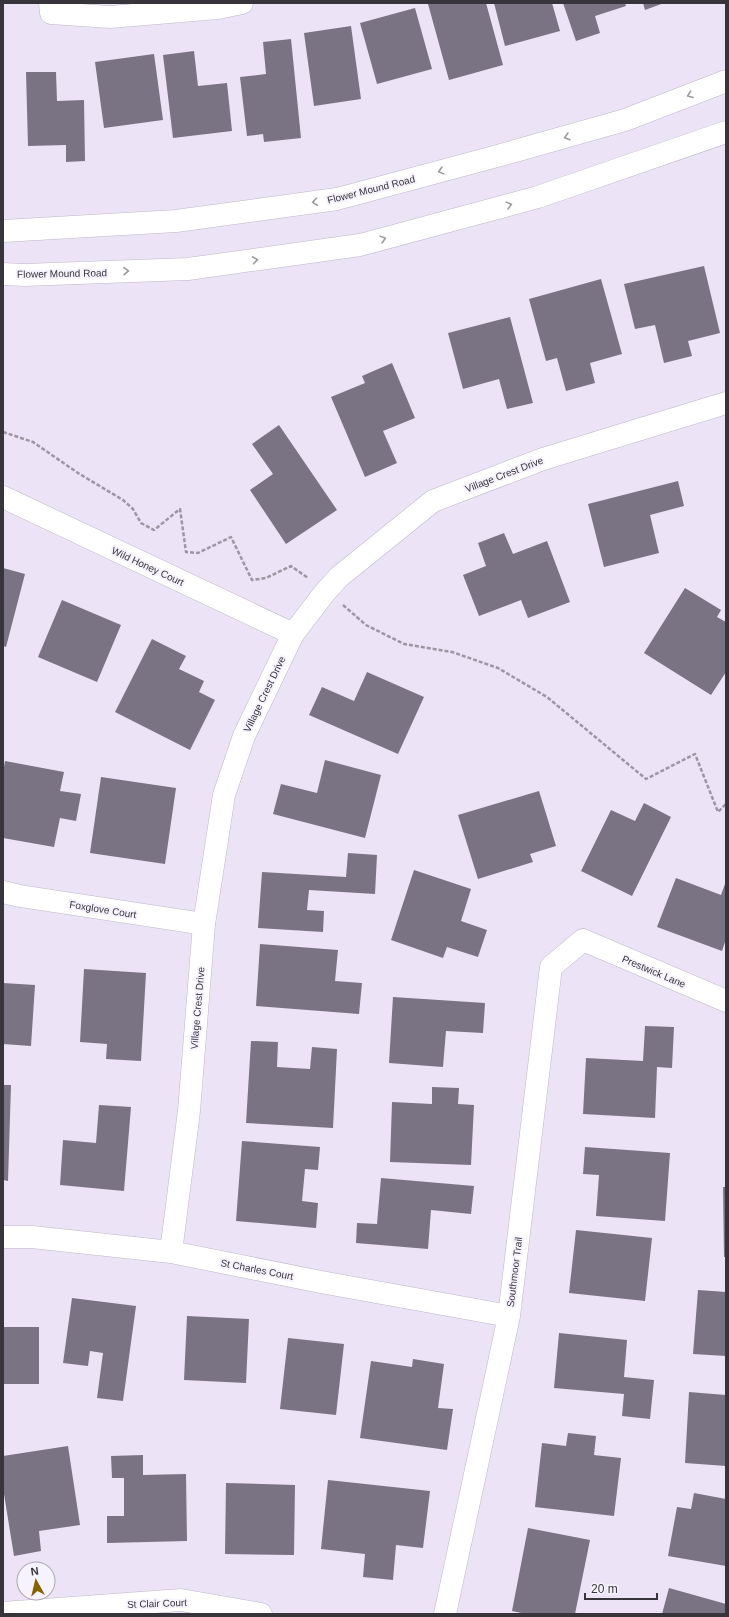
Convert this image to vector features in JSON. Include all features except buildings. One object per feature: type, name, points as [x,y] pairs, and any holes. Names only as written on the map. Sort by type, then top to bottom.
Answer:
[{"type":"street","points":[[51,8],[110,17],[218,8],[242,3]]},
{"type":"street","name":"Flower Mound Road","points":[[3,231],[176,221],[337,199],[625,120],[726,81]]},
{"type":"street","name":"Flower Mound Road","points":[[3,274],[24,275],[188,269],[360,245],[538,197],[726,132]]},
{"type":"street","name":"Village Crest Drive","points":[[171,1252],[189,1111],[204,924],[224,795],[244,736],[293,634],[326,590],[340,576],[433,501],[544,459],[726,403]]},
{"type":"street","name":"Wild Honey Court","points":[[3,497],[293,634]]},
{"type":"street","name":"Foxglove Court","points":[[3,892],[20,896],[204,924]]},
{"type":"street","name":"Prestwick Lane","points":[[583,940],[726,1001]]},
{"type":"street","name":"Southmoor Trail","points":[[445,1614],[509,1316],[551,967],[583,940]]},
{"type":"street","name":"St Charles Court","points":[[3,1237],[32,1237],[171,1252],[321,1282],[509,1316]]},
{"type":"street","name":"St Clair Court","points":[[3,1613],[181,1600],[261,1614]]},
{"type":"path","points":[[3,432],[33,442],[78,473],[123,500],[133,509],[141,523],[154,530],[180,509],[186,552],[198,553],[231,537],[252,580],[266,578],[290,566],[326,590],[366,625],[404,644],[452,652],[498,668],[546,697],[646,779],[695,754],[718,812],[726,804]]}]
